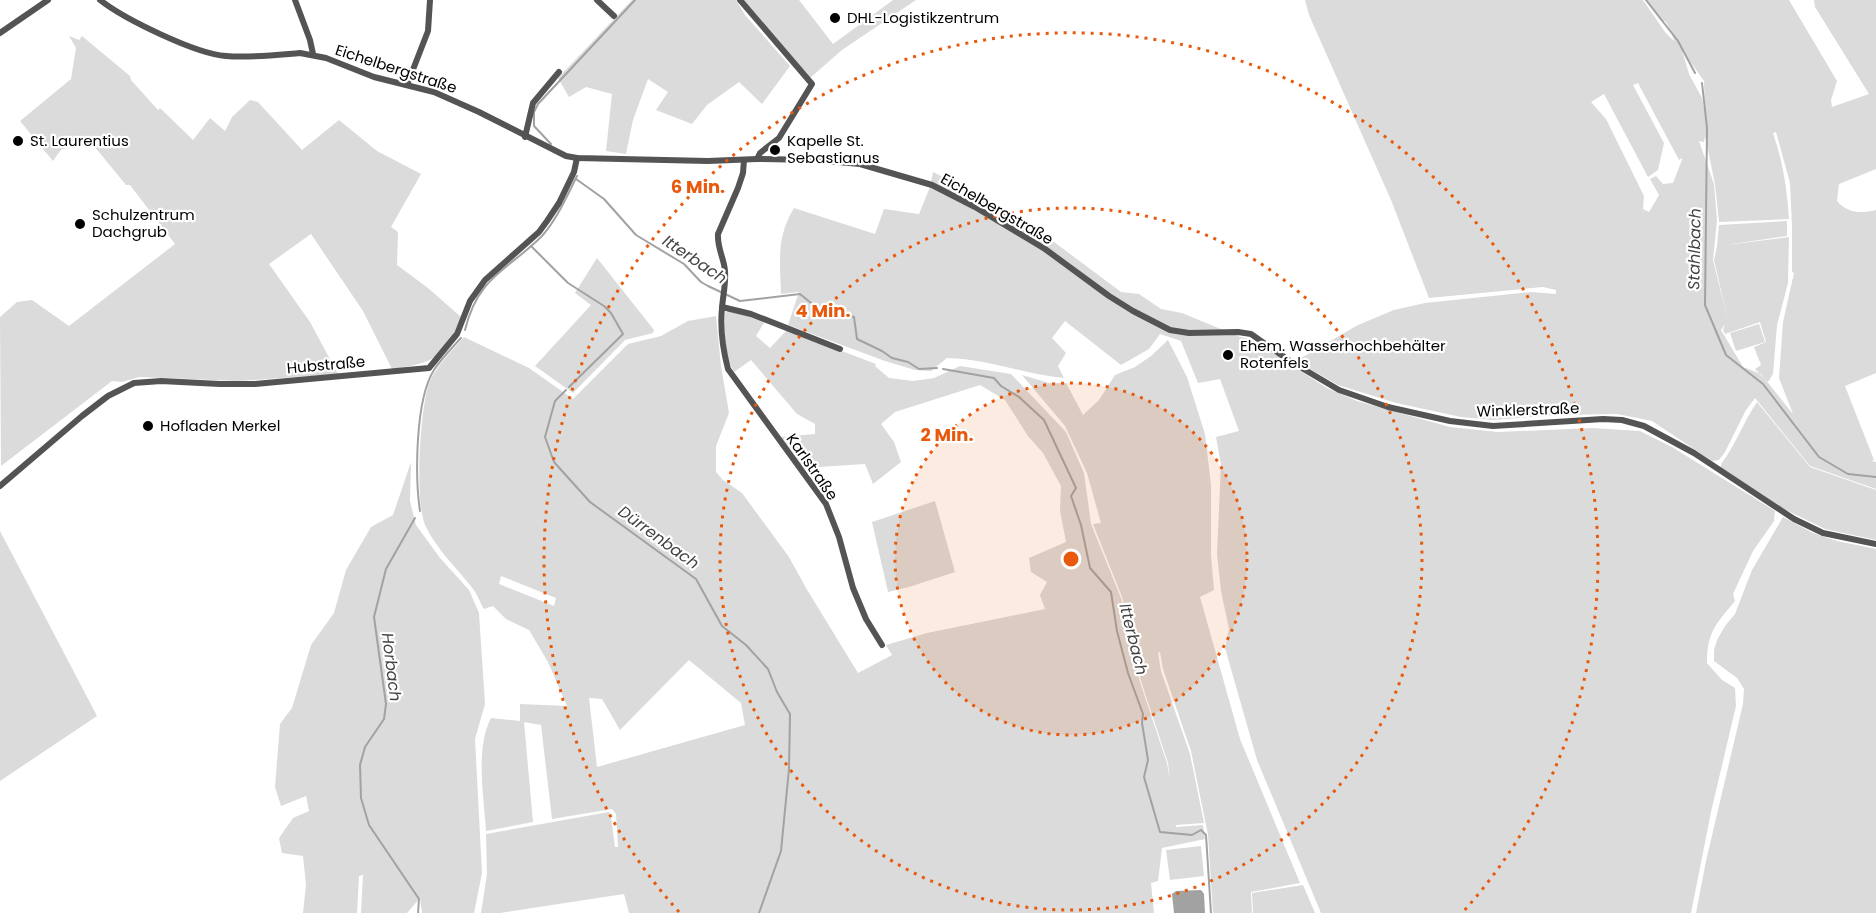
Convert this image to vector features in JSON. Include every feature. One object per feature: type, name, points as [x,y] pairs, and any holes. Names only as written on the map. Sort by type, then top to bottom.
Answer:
[{"type":"street","points":[[0,33],[48,0]]},
{"type":"street","name":"Eichelbergstraße","points":[[100,0],[113,10],[178,42],[213,54],[225,56],[313,54],[374,77],[434,92],[556,152],[577,158],[708,161],[815,160],[860,164],[933,185],[1045,249],[1109,296],[1170,330]]},
{"type":"street","points":[[295,0],[313,54]]},
{"type":"street","points":[[406,86],[428,31],[430,0]]},
{"type":"street","points":[[597,0],[614,16]]},
{"type":"street","points":[[740,0],[812,84],[779,138],[760,153],[757,159]]},
{"type":"street","points":[[525,137],[533,103],[559,72]]},
{"type":"street","name":"Hubstraße","points":[[0,486],[108,396],[134,383],[161,381],[255,384],[429,368],[457,334],[470,301],[485,280],[539,232],[547,221],[574,172],[577,158]]},
{"type":"street","name":"Karlstraße","points":[[744,160],[738,188],[718,234],[717,244],[725,270],[724,355],[728,369],[825,504],[839,537],[853,588],[866,619],[882,645]]},
{"type":"street","points":[[723,303],[840,349]]},
{"type":"street","name":"Winklerstraße","points":[[1170,330],[1189,333],[1251,334],[1290,361],[1340,390],[1389,407],[1450,421],[1493,426],[1603,419],[1622,420],[1644,426],[1694,453],[1794,519],[1823,532],[1876,544]]},
{"type":"shaded area","points":[[632,0],[736,0],[745,15],[790,66],[762,104],[739,82],[707,105],[692,124],[656,110],[668,92],[648,79],[633,120],[626,154],[606,151],[612,94],[586,87],[569,97],[558,78]]},
{"type":"shaded area","points":[[743,0],[799,0],[833,44],[893,0],[916,0],[842,50],[810,78]]},
{"type":"shaded area","points":[[1305,0],[1643,0],[1674,41],[1665,21],[1661,21],[1645,0],[1789,0],[1837,81],[1831,100],[1832,107],[1869,94],[1815,7],[1814,0],[1876,0],[1876,169],[1839,184],[1837,201],[1845,208],[1855,212],[1876,210],[1876,373],[1845,386],[1874,460],[1871,461],[1876,462],[1876,489],[1810,466],[1755,398],[1746,410],[1725,452],[1719,460],[1712,461],[1652,421],[1617,414],[1556,415],[1493,420],[1461,417],[1396,403],[1338,385],[1296,361],[1358,325],[1394,310],[1425,303],[1531,292],[1556,294],[1556,290],[1543,287],[1429,298],[1391,200],[1309,15]],"holes":[[[1682,50],[1704,81],[1705,115],[1702,98],[1689,74]],[[1638,83],[1679,160],[1682,158],[1673,183],[1663,184],[1656,176],[1650,179],[1659,195],[1649,212],[1643,209],[1644,196],[1606,119],[1591,102],[1604,94],[1648,177],[1658,170],[1664,143],[1633,85]],[[1776,132],[1790,183],[1792,272],[1794,273],[1783,322],[1779,378],[1793,414],[1765,379],[1768,382],[1773,374],[1777,325],[1788,283],[1789,237],[1725,245],[1787,236],[1787,221],[1719,225],[1714,260],[1728,321],[1713,260],[1717,220],[1714,184],[1699,141],[1704,142],[1705,136],[1715,184],[1719,222],[1789,219],[1784,176],[1773,133]],[[1760,322],[1766,342],[1754,347],[1761,365],[1755,369],[1759,373],[1743,367],[1721,330],[1725,324],[1723,330],[1725,334]]]},
{"type":"shaded area","points":[[69,36],[79,40],[82,36],[130,76],[158,110],[160,108],[193,140],[210,118],[225,131],[232,117],[250,100],[258,102],[302,150],[339,120],[377,151],[421,174],[391,227],[398,232],[397,265],[461,317],[443,350],[428,361],[392,369],[363,311],[311,234],[269,264],[310,322],[338,374],[238,381],[139,377],[122,382],[112,381],[1,466],[0,317],[17,302],[32,300],[69,326],[175,244],[130,185],[126,185],[94,146],[85,144],[84,141],[80,142],[73,148],[60,151],[53,161],[20,121],[71,79],[76,48]]},
{"type":"shaded area","points":[[933,172],[985,198],[1046,236],[1121,292],[1139,294],[1161,309],[1182,313],[1240,337],[1251,339],[1327,388],[1357,401],[1450,427],[1498,432],[1592,428],[1640,431],[1672,447],[1775,511],[1774,521],[1753,551],[1733,594],[1735,601],[1714,629],[1707,652],[1707,663],[1722,680],[1735,688],[1736,706],[1711,812],[1691,913],[1321,913],[1257,760],[1225,648],[1229,629],[1221,591],[1217,554],[1221,465],[1216,437],[1239,431],[1220,379],[1198,383],[1181,341],[1160,334],[1149,349],[1121,365],[1065,321],[1052,338],[1066,353],[1058,366],[1064,378],[977,361],[947,358],[931,371],[915,370],[788,325],[799,292],[781,294],[780,250],[784,229],[794,208],[875,234],[884,209],[919,214],[930,187]]},
{"type":"shaded area","points":[[597,258],[654,330],[653,333],[625,340],[573,393],[535,366],[591,305],[575,293]]},
{"type":"shaded area","points":[[729,311],[765,321],[756,336],[770,348],[787,330],[876,364],[875,366],[889,378],[913,381],[934,378],[960,366],[1011,374],[1066,432],[1084,473],[1091,524],[1121,598],[1140,682],[1167,763],[1170,780],[1168,763],[1141,681],[1122,597],[1093,524],[1101,523],[1087,473],[1065,426],[1022,375],[1049,383],[1066,383],[1083,415],[1099,400],[1115,375],[1135,367],[1168,340],[1187,377],[1205,434],[1211,485],[1211,555],[1214,590],[1200,597],[1240,739],[1300,883],[1251,892],[1252,913],[1213,913],[1208,835],[1191,751],[1163,669],[1160,652],[1158,653],[1161,671],[1190,754],[1204,823],[1176,825],[1176,827],[1203,825],[1205,839],[1162,848],[1158,881],[1151,883],[1154,913],[629,913],[624,894],[500,913],[481,913],[487,874],[486,834],[609,812],[615,847],[618,847],[616,814],[612,809],[552,819],[541,725],[524,722],[533,822],[486,831],[482,758],[486,730],[491,718],[520,721],[520,704],[567,706],[548,662],[529,630],[506,619],[493,606],[484,609],[475,591],[436,544],[422,515],[419,477],[426,393],[437,369],[464,337],[529,368],[573,399],[628,344],[661,336],[688,321],[716,316],[729,413],[716,446],[716,472],[723,480],[742,493],[789,557],[858,673],[892,655],[886,645],[927,633],[1045,609],[1040,595],[1047,582],[1031,572],[1029,558],[1066,542],[1060,511],[1061,486],[1043,453],[1028,436],[1005,400],[980,385],[895,412],[881,424],[894,442],[901,462],[873,484],[865,464],[803,468],[780,437],[815,434],[815,424],[797,414],[751,360],[734,372],[727,351],[725,313]],"holes":[[[501,576],[556,598],[554,606],[499,584]],[[689,660],[741,703],[745,725],[597,767],[589,698],[602,699],[620,730]]]},
{"type":"shaded area","points":[[1759,324],[1765,342],[1736,351],[1730,333]]},
{"type":"shaded area","points":[[1757,402],[1810,467],[1876,490],[1876,540],[1825,529],[1784,509],[1721,468],[1721,464]]},
{"type":"shaded area","points":[[411,462],[410,501],[416,525],[440,558],[469,590],[479,613],[485,704],[475,739],[482,873],[474,913],[422,913],[420,898],[407,913],[361,913],[363,875],[359,876],[357,913],[303,913],[306,885],[303,856],[282,853],[279,838],[293,818],[309,811],[306,796],[281,806],[275,787],[280,724],[292,708],[311,645],[334,613],[346,570],[371,527],[393,515]]},
{"type":"shaded area","points":[[935,501],[955,572],[888,592],[872,522]]},
{"type":"shaded area","points":[[1783,517],[1813,533],[1837,541],[1876,549],[1876,913],[1696,913],[1743,704],[1744,689],[1737,678],[1714,661],[1714,650],[1725,626],[1735,614],[1752,570]]},
{"type":"shaded area","points":[[0,531],[97,716],[0,781]]},
{"type":"shaded area","points":[[1201,846],[1204,876],[1170,880],[1166,850]]},
{"type":"shaded area","points":[[1303,885],[1315,913],[1253,913],[1252,893]]},
{"type":"shaded area","points":[[1201,890],[1204,894],[1205,913],[1174,913],[1172,894],[1176,891]]},
{"type":"waterway","points":[[551,144],[534,126],[534,112],[538,104],[635,0]]},
{"type":"waterway","name":"Stahlbach","points":[[1646,0],[1678,41],[1695,73]]},
{"type":"waterway","name":"Stahlbach","points":[[1702,83],[1707,128],[1705,305],[1726,355],[1763,384],[1819,457],[1848,474],[1876,477]]},
{"type":"waterway","name":"Horbach","points":[[465,330],[478,297],[495,276],[542,236],[557,215],[577,176]]},
{"type":"waterway","name":"Itterbach","points":[[576,179],[604,199],[636,235],[684,264],[708,286],[740,301],[800,294],[816,307],[854,317],[857,339],[892,358],[908,362],[919,369],[937,368]]},
{"type":"waterway","name":"Dürrenbach","points":[[531,246],[568,283],[604,306],[611,313],[623,334],[569,387]]},
{"type":"waterway","name":"Horbach","points":[[420,511],[417,459],[423,400],[434,370],[461,338]]},
{"type":"waterway","name":"Itterbach","points":[[943,369],[994,378],[1044,420],[1076,488],[1071,496],[1081,525],[1090,568],[1111,592],[1117,631],[1128,673],[1143,714],[1142,723],[1148,760],[1144,777],[1160,832],[1192,835],[1201,830],[1206,835],[1211,913]]},
{"type":"waterway","name":"Dürrenbach","points":[[566,390],[555,401],[545,437],[554,462],[590,502],[696,579],[722,626],[746,645],[768,669],[777,692],[790,714],[789,769],[781,851],[759,913]]},
{"type":"waterway","name":"Horbach","points":[[415,518],[386,569],[374,617],[386,704],[384,719],[365,747],[360,765],[361,798],[369,825],[419,899],[418,913]]},
{"type":"place","name":"DHL-Logistikzentrum","points":[[835,18]]},
{"type":"place","name":"St. Laurentius","points":[[18,141]]},
{"type":"place","name":"Kapelle St. Sebastianus","points":[[775,150]]},
{"type":"place","name":"Schulzentrum Dachgrub","points":[[80,224]]},
{"type":"place","name":"Ehem. Wasserhochbehälter Rotenfels","points":[[1228,355]]},
{"type":"place","name":"Hofladen Merkel","points":[[148,426]]}]
